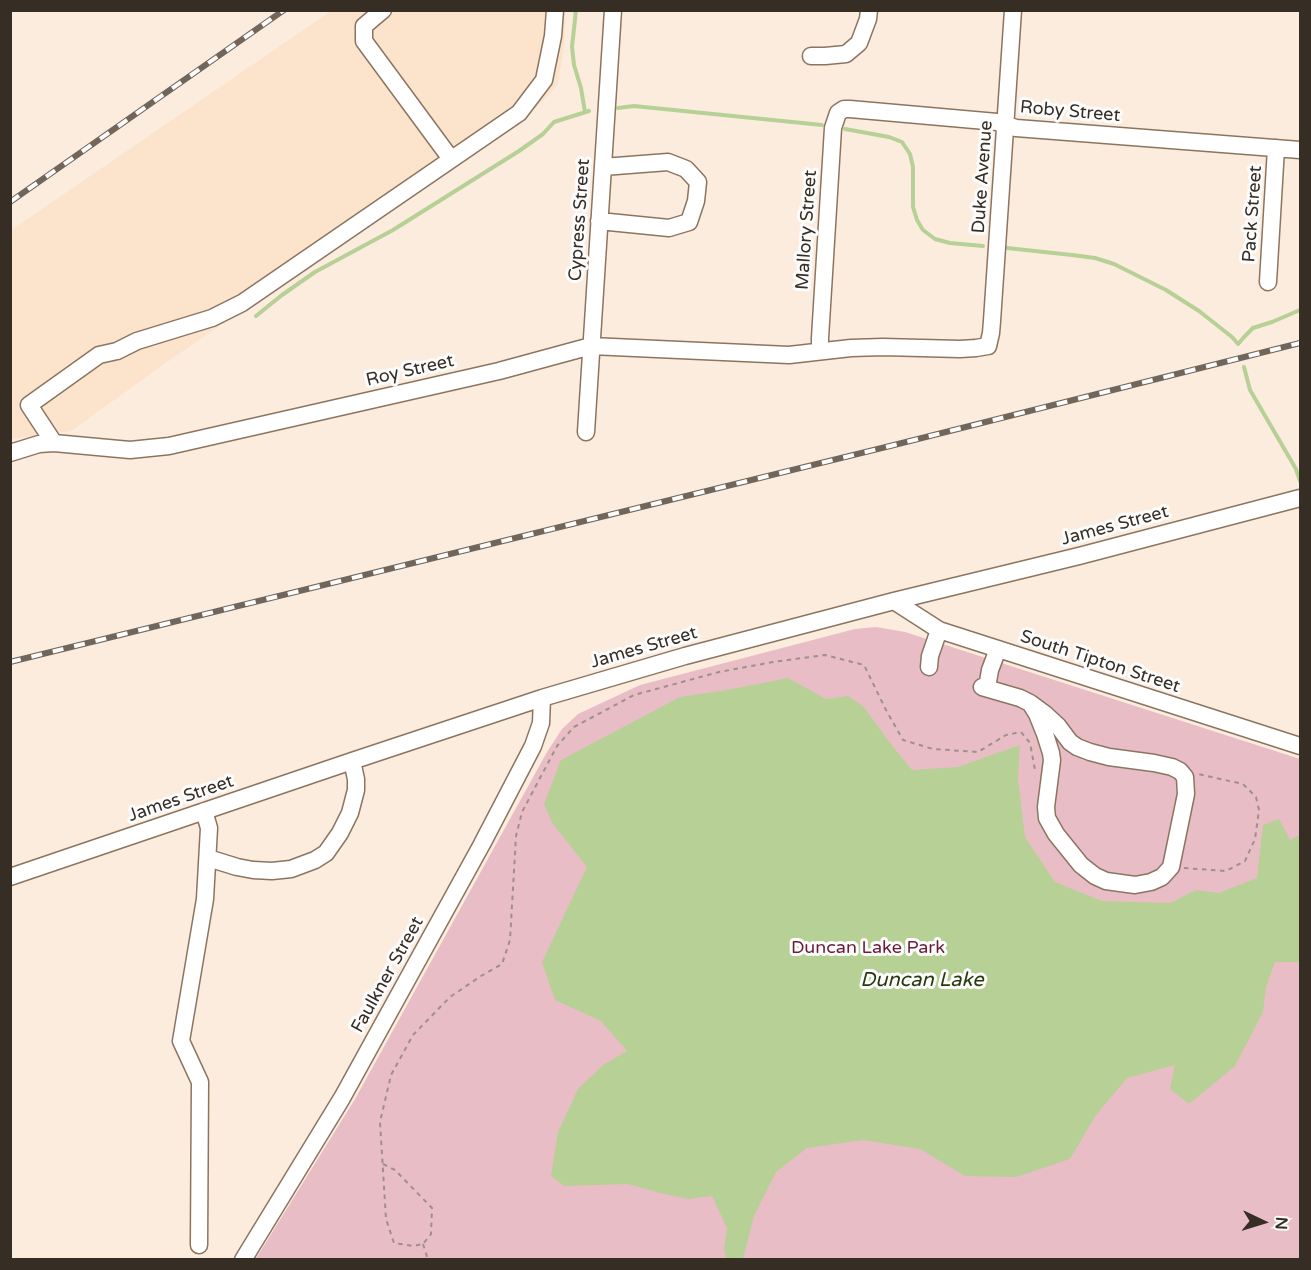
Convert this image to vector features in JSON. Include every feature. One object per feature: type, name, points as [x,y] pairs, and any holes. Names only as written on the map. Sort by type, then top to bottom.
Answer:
[{"type":"street","points":[[383,10],[364,26],[364,41],[451,159]]},
{"type":"street","points":[[54,442],[30,405],[99,355],[212,318],[242,303],[519,113],[544,80],[553,36],[555,10]]},
{"type":"street","name":"Cypress Street","points":[[586,432],[613,10]]},
{"type":"street","points":[[811,56],[846,54],[859,43],[869,10]]},
{"type":"street","name":"Duke Avenue","points":[[988,346],[992,327],[1013,10]]},
{"type":"street","name":"Roby Street","points":[[838,113],[850,109],[997,122],[1016,128],[1300,150]]},
{"type":"street","name":"Mallory Street","points":[[820,351],[833,128],[838,113]]},
{"type":"street","name":"Pack Street","points":[[1268,282],[1276,148]]},
{"type":"street","points":[[599,221],[669,228],[688,222],[696,201],[698,182],[686,169],[668,162],[603,167]]},
{"type":"street","name":"Roy Street","points":[[10,453],[54,442],[130,450],[169,446],[499,371],[591,346],[789,355],[851,348],[941,350],[988,346]]},
{"type":"street","name":"James Street","points":[[10,878],[542,698],[685,656],[1300,498]]},
{"type":"street","name":"South Tipton Street","points":[[894,601],[939,630],[1300,746]]},
{"type":"street","points":[[928,667],[939,630]]},
{"type":"street","points":[[998,649],[984,687],[1030,703],[1058,726],[1070,742],[1077,747],[1109,757],[1172,767],[1185,777],[1186,794],[1171,867],[1162,877],[1135,885],[1106,881],[1095,876],[1082,865],[1056,834],[1047,818],[1046,807],[1051,753],[1037,714],[1030,703]]},
{"type":"street","name":"Faulkner Street","points":[[243,1260],[342,1098],[482,844],[533,746],[541,723],[542,698]]},
{"type":"street","points":[[1051,753],[1070,742]]},
{"type":"street","points":[[208,858],[245,868],[272,871],[291,869],[326,853],[350,813],[356,790],[352,761]]},
{"type":"street","points":[[199,1245],[201,1082],[181,1041],[205,899],[209,828],[204,811]]},
{"type":"path","points":[[383,1164],[395,1170],[432,1208],[431,1234],[423,1244],[412,1246],[394,1243],[386,1219],[380,1122],[391,1075],[413,1035],[450,997],[502,964],[510,940],[516,836],[522,812],[557,746],[574,727],[634,695],[719,672],[825,655],[864,665],[903,740],[933,749],[978,752],[1006,735],[1021,732],[1030,743],[1036,772]]},
{"type":"path","points":[[1171,867],[1226,871],[1245,861],[1255,839],[1259,810],[1256,797],[1243,784],[1180,771]]},
{"type":"path","points":[[423,1244],[428,1260]]},
{"type":"shaded area","points":[[331,11],[566,11],[563,55],[557,86],[537,107],[71,431],[11,439],[10,231]]},
{"type":"green space","name":"Duncan Lake Park","points":[[876,627],[905,632],[1300,759],[1300,1259],[255,1260],[355,1099],[547,752],[562,729],[578,714],[640,685],[855,629]]},
{"type":"water","name":"Duncan Lake","points":[[788,678],[826,699],[848,696],[863,706],[912,770],[958,767],[1020,745],[1018,779],[1025,837],[1055,882],[1102,901],[1170,903],[1196,890],[1219,893],[1257,878],[1263,825],[1279,819],[1290,840],[1300,835],[1300,962],[1275,962],[1266,987],[1263,1012],[1235,1066],[1189,1104],[1170,1089],[1175,1065],[1127,1078],[1096,1115],[1070,1159],[1016,1177],[965,1176],[920,1149],[863,1140],[807,1148],[776,1172],[754,1216],[743,1259],[726,1259],[724,1249],[727,1228],[712,1196],[688,1199],[628,1184],[564,1186],[551,1176],[558,1132],[578,1089],[603,1065],[627,1051],[601,1021],[555,1000],[542,962],[587,867],[553,824],[544,804],[561,760],[680,697]]},
{"type":"waterway","points":[[576,10],[572,47],[585,112]]},
{"type":"waterway","points":[[618,108],[634,106],[822,125]]},
{"type":"waterway","points":[[256,316],[315,272],[393,230],[519,151],[543,134],[554,122],[589,111]]},
{"type":"waterway","points":[[845,129],[889,137],[902,142],[910,154],[913,167],[913,207],[923,230],[935,239],[983,246]]},
{"type":"waterway","points":[[1007,248],[1095,258],[1114,264],[1166,290],[1199,311],[1238,344],[1253,328],[1300,310]]},
{"type":"waterway","points":[[1244,367],[1250,390],[1296,469],[1300,481]]},
{"type":"railway","points":[[10,202],[284,10]]},
{"type":"railway","points":[[10,662],[1300,343]]}]
